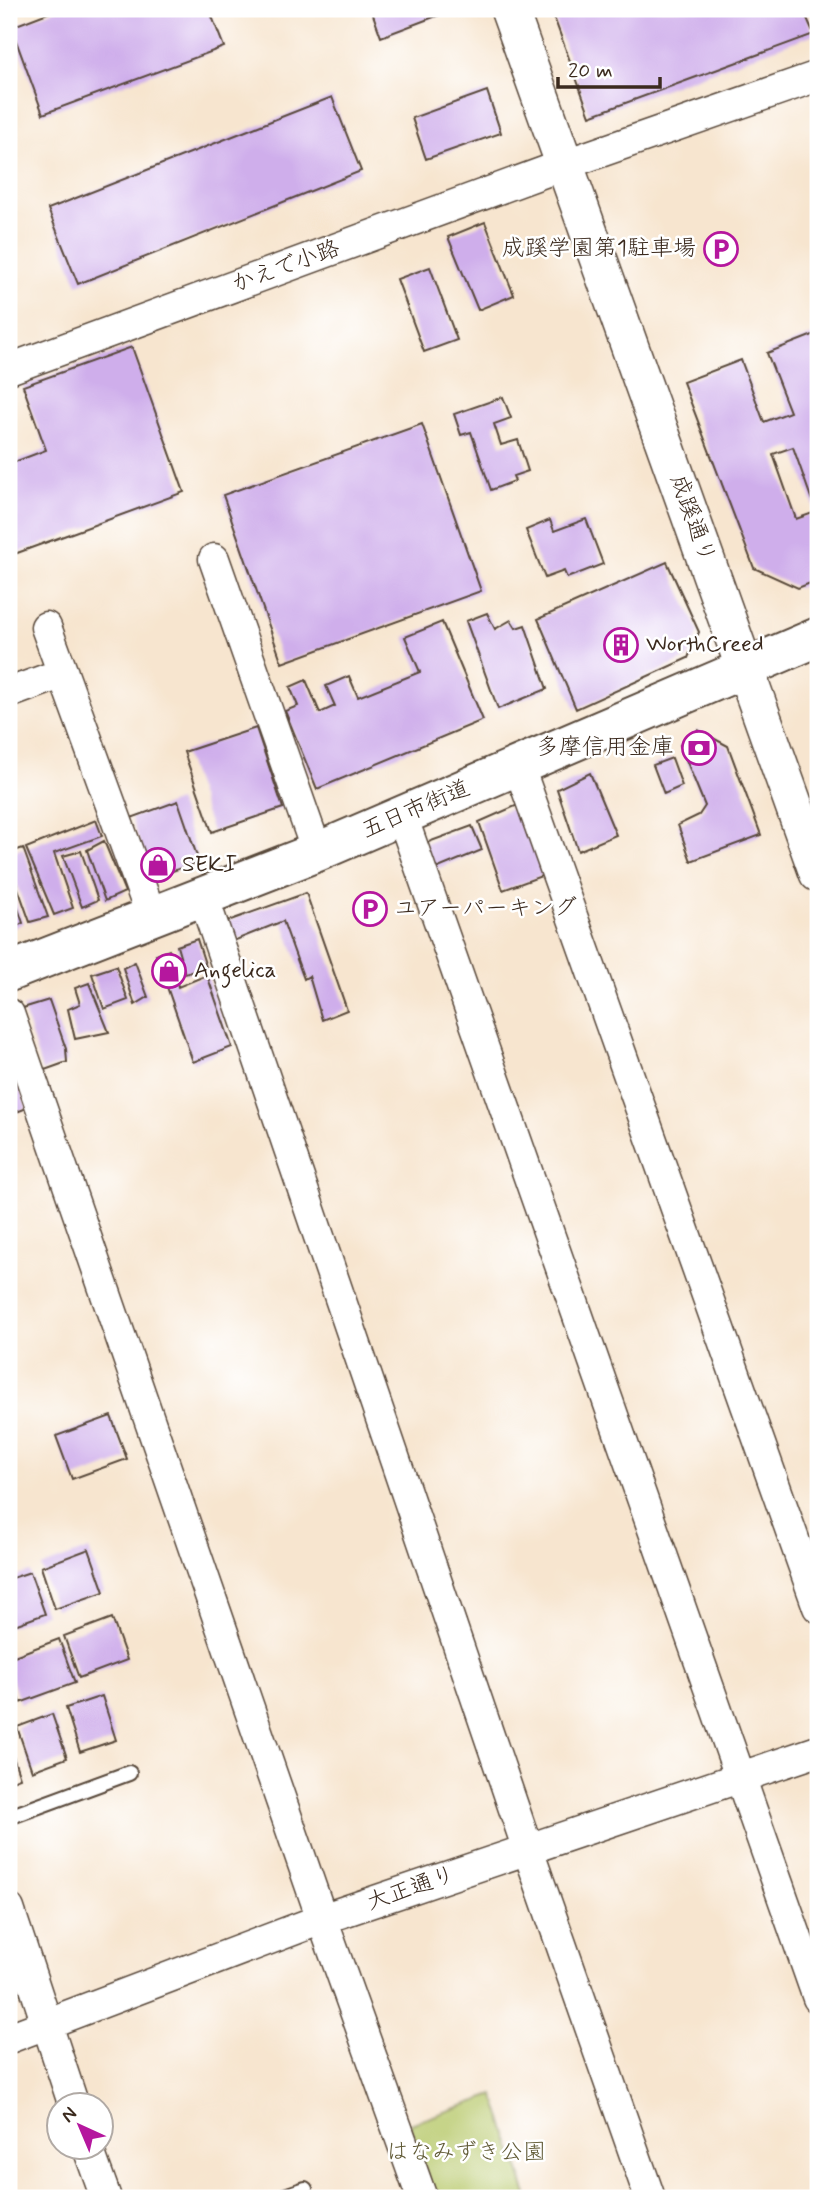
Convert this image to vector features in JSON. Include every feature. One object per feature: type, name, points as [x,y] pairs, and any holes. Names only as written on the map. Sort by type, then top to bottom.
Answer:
[{"type":"main road","name":"五日市街道","points":[[9,972],[317,852],[818,637]]},
{"type":"street","name":"成蹊通り","points":[[509,9],[818,873]]},
{"type":"street","name":"かえで小路","points":[[9,369],[563,165],[818,76]]},
{"type":"street","points":[[214,559],[317,852]]},
{"type":"street","points":[[46,626],[151,915]]},
{"type":"street","points":[[9,693],[63,673]]},
{"type":"street","points":[[519,767],[818,1607]]},
{"type":"street","points":[[402,816],[818,1998]]},
{"type":"street","points":[[203,896],[527,1850],[650,2198]]},
{"type":"street","points":[[9,1014],[322,1919],[422,2198]]},
{"type":"street","name":"大正通り","points":[[9,2038],[322,1919],[818,1751]]},
{"type":"street","points":[[9,1909],[70,2092]]},
{"type":"street","points":[[93,2162],[106,2198]]},
{"type":"lane","points":[[9,1817],[129,1773]]},
{"type":"lane","points":[[279,2198],[305,2189]]},
{"type":"green space","name":"はなみずき公園","points":[[494,2095],[528,2198],[435,2198],[410,2124]]},
{"type":"building","points":[[58,9],[209,9],[224,47],[43,114],[11,27]]},
{"type":"building","points":[[371,9],[455,9],[381,37]]},
{"type":"building","points":[[551,9],[803,9],[814,34],[590,116]]},
{"type":"building","points":[[487,91],[501,133],[426,159],[412,118]]},
{"type":"building","points":[[332,97],[361,171],[78,284],[48,209]]},
{"type":"building","points":[[485,222],[514,295],[478,310],[448,237]]},
{"type":"building","points":[[430,267],[457,340],[424,352],[397,279]]},
{"type":"building","points":[[818,333],[818,580],[798,588],[754,568],[683,382],[741,360],[764,422],[790,412],[767,353]],"holes":[[[793,447],[816,512],[796,519],[773,454]]]},
{"type":"building","points":[[132,347],[184,492],[9,556],[9,464],[46,450],[23,386]]},
{"type":"building","points":[[503,397],[511,418],[494,424],[501,445],[518,440],[528,471],[513,476],[515,481],[491,490],[471,432],[461,435],[454,414]]},
{"type":"building","points":[[422,424],[481,591],[282,663],[223,495]]},
{"type":"building","points":[[586,519],[603,564],[567,578],[564,571],[545,578],[526,530],[550,520],[554,531]]},
{"type":"building","name":"WorthCreed","points":[[667,562],[699,632],[688,658],[576,709],[538,619]]},
{"type":"building","points":[[487,613],[495,629],[511,620],[516,628],[525,625],[547,689],[498,709],[466,621]]},
{"type":"building","points":[[442,622],[483,720],[317,789],[285,711],[298,706],[290,687],[306,680],[320,713],[335,706],[326,686],[349,676],[358,697],[420,672],[405,637]]},
{"type":"building","points":[[256,728],[283,808],[212,832],[184,752]]},
{"type":"building","points":[[698,730],[728,746],[761,835],[691,861],[678,825],[699,815],[705,806],[680,745]]},
{"type":"building","points":[[672,758],[682,786],[664,794],[653,765]]},
{"type":"building","points":[[590,773],[616,835],[578,851],[557,789]]},
{"type":"building","points":[[178,801],[199,862],[152,878],[131,818]]},
{"type":"building","points":[[520,804],[547,874],[503,890],[479,822]]},
{"type":"building","points":[[96,820],[102,836],[54,853],[73,908],[54,915],[26,848]]},
{"type":"building","points":[[472,826],[482,850],[436,869],[423,844]]},
{"type":"building","points":[[104,841],[125,892],[105,901],[87,850]]},
{"type":"building","points":[[23,848],[48,917],[30,922],[9,863],[9,853]]},
{"type":"building","points":[[81,851],[98,900],[82,907],[63,856]]},
{"type":"building","points":[[9,882],[23,923],[9,930]]},
{"type":"building","points":[[306,893],[347,1010],[322,1020],[309,976],[304,979],[283,921],[231,942],[225,922]]},
{"type":"building","points":[[197,939],[206,967],[185,974],[177,946]]},
{"type":"building","points":[[169,950],[178,987],[207,975],[232,1047],[193,1062],[156,955]]},
{"type":"building","points":[[135,962],[148,997],[135,1005],[123,968]]},
{"type":"building","points":[[116,966],[128,1000],[104,1009],[92,974]]},
{"type":"building","points":[[89,983],[109,1032],[75,1039],[68,1009],[80,1004],[75,988]]},
{"type":"building","points":[[49,1000],[66,1049],[67,1062],[42,1071],[23,1008]]},
{"type":"building","points":[[9,1061],[27,1108],[9,1115]]},
{"type":"building","points":[[111,1416],[127,1459],[72,1479],[56,1436]]},
{"type":"building","points":[[89,1549],[104,1592],[55,1609],[41,1567]]},
{"type":"building","points":[[30,1572],[45,1614],[9,1627],[9,1579]]},
{"type":"building","points":[[112,1618],[127,1660],[79,1678],[64,1636]]},
{"type":"building","points":[[59,1639],[75,1683],[20,1703],[9,1672],[9,1658]]},
{"type":"building","points":[[102,1696],[116,1740],[80,1752],[66,1708]]},
{"type":"building","points":[[52,1714],[67,1758],[32,1771],[17,1727]]},
{"type":"building","points":[[9,1744],[20,1778],[9,1782]]},
{"type":"place","name":"成蹊学園第1駐車場","points":[[721,249]]},
{"type":"place","name":"WorthCreed","points":[[621,645]]},
{"type":"place","name":"多摩信用金庫","points":[[699,748]]},
{"type":"place","name":"SEKI","points":[[158,865]]},
{"type":"place","name":"ユアーパーキング","points":[[370,909]]},
{"type":"place","name":"Angelica","points":[[169,971]]}]
